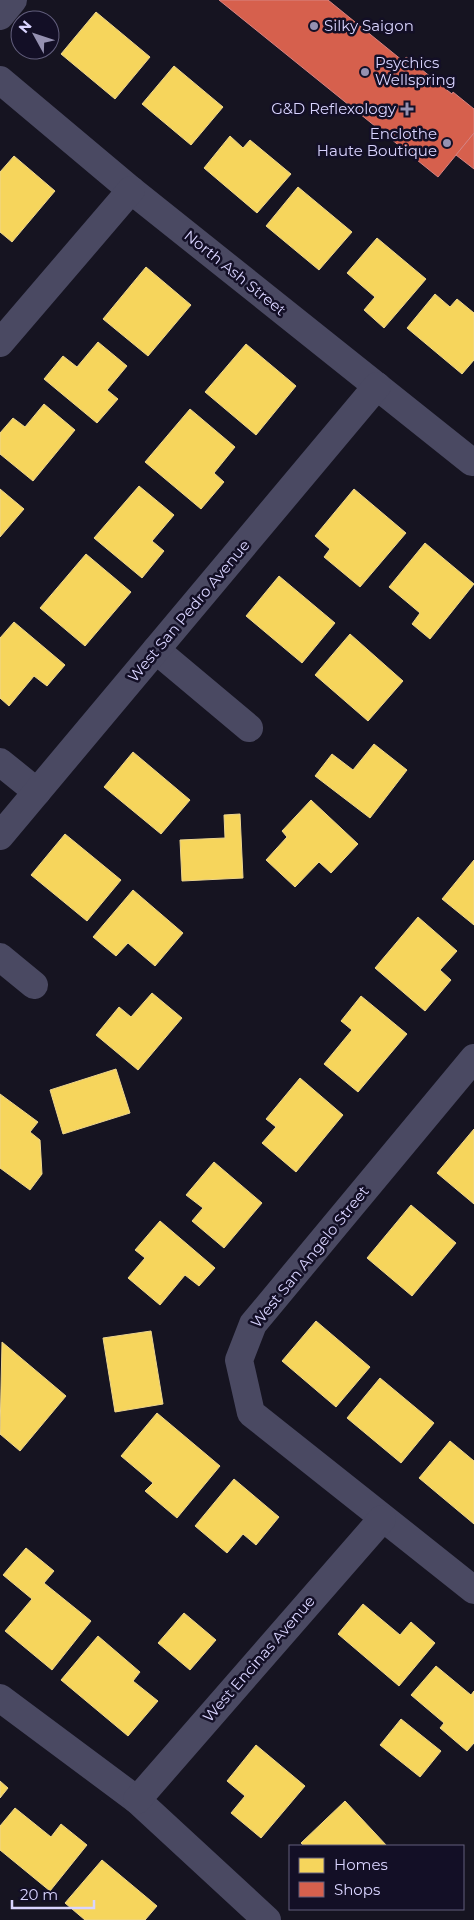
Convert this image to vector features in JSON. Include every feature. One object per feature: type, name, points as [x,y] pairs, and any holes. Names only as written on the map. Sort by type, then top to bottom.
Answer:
[{"type":"street","points":[[0,16],[13,0]]},
{"type":"street","name":"North Ash Street","points":[[0,80],[131,190],[472,462]]},
{"type":"street","points":[[0,343],[131,190]]},
{"type":"street","name":"West San Pedro Avenue","points":[[0,836],[377,386]]},
{"type":"street","points":[[156,650],[249,728]]},
{"type":"street","points":[[0,762],[37,792]]},
{"type":"street","points":[[0,958],[34,985]]},
{"type":"street","name":"West San Angelo Street","points":[[474,1058],[253,1324],[239,1360],[251,1413],[382,1519],[474,1590]]},
{"type":"street","name":"West Encinas Avenue","points":[[136,1800],[382,1519]]},
{"type":"street","points":[[0,1698],[136,1800],[267,1920]]},
{"type":"building: Homes","points":[[96,12],[150,57],[115,99],[61,54]]},
{"type":"building: Homes","points":[[174,66],[223,107],[191,145],[142,104]]},
{"type":"building: Homes","points":[[230,136],[243,148],[250,140],[291,174],[257,213],[204,168]]},
{"type":"building: Homes","points":[[14,156],[55,191],[12,242],[0,232],[0,172]]},
{"type":"building: Homes","points":[[298,187],[352,232],[319,270],[266,226]]},
{"type":"building: Homes","points":[[377,238],[426,279],[384,328],[364,310],[375,297],[347,273]]},
{"type":"building: Homes","points":[[146,267],[191,305],[148,356],[103,319]]},
{"type":"building: Homes","points":[[435,294],[450,307],[457,299],[474,313],[474,360],[462,374],[407,328]]},
{"type":"building: Homes","points":[[98,342],[127,366],[107,390],[118,399],[97,423],[44,379],[63,356],[77,367]]},
{"type":"building: Homes","points":[[246,344],[296,386],[256,435],[205,392]]},
{"type":"building: Homes","points":[[44,404],[75,430],[33,481],[0,454],[0,433],[13,418],[25,427]]},
{"type":"building: Homes","points":[[190,409],[235,447],[214,473],[224,482],[201,509],[145,462]]},
{"type":"building: Homes","points":[[139,486],[174,515],[152,541],[164,551],[142,578],[94,538]]},
{"type":"building: Homes","points":[[0,489],[24,509],[0,537]]},
{"type":"building: Homes","points":[[354,489],[406,533],[360,587],[324,557],[330,549],[315,536]]},
{"type":"building: Homes","points":[[425,543],[474,584],[430,639],[412,624],[420,613],[389,587]]},
{"type":"building: Homes","points":[[86,554],[131,592],[85,646],[40,608]]},
{"type":"building: Homes","points":[[279,576],[335,623],[302,663],[246,616]]},
{"type":"building: Homes","points":[[14,622],[65,665],[47,686],[34,676],[9,706],[0,698],[0,638]]},
{"type":"building: Homes","points":[[350,634],[403,681],[368,721],[315,675]]},
{"type":"building: Homes","points":[[374,744],[407,770],[370,818],[315,776],[332,754],[353,770]]},
{"type":"building: Homes","points":[[133,752],[190,800],[161,834],[104,787]]},
{"type":"building: Homes","points":[[311,800],[358,844],[331,873],[319,862],[295,887],[266,860],[287,837],[282,831]]},
{"type":"building: Homes","points":[[240,814],[243,878],[182,881],[180,840],[225,838],[224,815]]},
{"type":"building: Homes","points":[[65,834],[121,880],[87,921],[31,875]]},
{"type":"building: Homes","points":[[474,860],[474,925],[442,899]]},
{"type":"building: Homes","points":[[133,890],[183,933],[155,966],[128,943],[116,956],[93,937]]},
{"type":"building: Homes","points":[[418,917],[457,951],[440,970],[451,980],[425,1011],[375,968]]},
{"type":"building: Homes","points":[[152,993],[182,1018],[138,1070],[96,1035],[119,1007],[131,1017]]},
{"type":"building: Homes","points":[[361,996],[407,1034],[358,1092],[324,1064],[352,1030],[341,1021]]},
{"type":"building: Homes","points":[[116,1069],[130,1113],[63,1134],[50,1090]]},
{"type":"building: Homes","points":[[300,1078],[343,1115],[296,1172],[262,1143],[276,1127],[266,1119]]},
{"type":"building: Homes","points":[[0,1094],[38,1122],[30,1132],[40,1140],[42,1174],[30,1190],[0,1168]]},
{"type":"building: Homes","points":[[474,1129],[474,1204],[437,1173]]},
{"type":"building: Homes","points":[[214,1162],[262,1203],[224,1248],[192,1221],[203,1208],[186,1195]]},
{"type":"building: Homes","points":[[411,1205],[456,1243],[412,1296],[367,1258]]},
{"type":"building: Homes","points":[[160,1221],[215,1268],[199,1286],[185,1275],[160,1305],[128,1278],[145,1258],[135,1250]]},
{"type":"building: Homes","points":[[316,1321],[370,1367],[336,1407],[282,1361]]},
{"type":"building: Homes","points":[[151,1331],[163,1404],[115,1412],[103,1338]]},
{"type":"building: Homes","points":[[2,1342],[66,1396],[20,1451],[0,1434]]},
{"type":"building: Homes","points":[[380,1378],[434,1423],[401,1463],[347,1418]]},
{"type":"building: Homes","points":[[157,1413],[220,1466],[177,1518],[145,1491],[153,1483],[121,1456]]},
{"type":"building: Homes","points":[[450,1441],[474,1461],[474,1524],[419,1478]]},
{"type":"building: Homes","points":[[234,1479],[279,1517],[256,1545],[243,1534],[227,1553],[195,1526]]},
{"type":"building: Homes","points":[[26,1548],[54,1571],[44,1583],[91,1621],[52,1670],[5,1631],[32,1599],[3,1575]]},
{"type":"building: Homes","points":[[363,1604],[400,1635],[411,1622],[435,1643],[399,1686],[338,1634]]},
{"type":"building: Homes","points":[[184,1613],[216,1640],[190,1670],[158,1643]]},
{"type":"building: Homes","points":[[98,1636],[140,1672],[133,1681],[158,1701],[128,1736],[61,1680]]},
{"type":"building: Homes","points":[[436,1666],[471,1695],[474,1691],[474,1743],[467,1751],[440,1728],[444,1723],[411,1695]]},
{"type":"building: Homes","points":[[401,1719],[441,1751],[420,1777],[380,1745]]},
{"type":"building: Homes","points":[[256,1745],[305,1786],[261,1838],[231,1813],[245,1796],[227,1781]]},
{"type":"building: Homes","points":[[0,1781],[8,1788],[0,1798]]},
{"type":"building: Homes","points":[[345,1801],[386,1845],[303,1845],[301,1843]]},
{"type":"building: Homes","points":[[15,1808],[51,1837],[61,1824],[87,1845],[50,1891],[0,1850],[0,1826]]},
{"type":"building: Homes","points":[[102,1860],[157,1906],[145,1920],[85,1920],[65,1903]]},
{"type":"building: Shops","points":[[219,0],[328,0],[403,61],[406,57],[474,109],[474,133],[438,177]]},
{"type":"building: Shops","points":[[474,133],[474,169],[456,155]]},
{"type":"place","name":"Silky Saigon","points":[[314,26]]},
{"type":"place","name":"Psychics Wellspring","points":[[365,72]]},
{"type":"place","name":"G&D Reflexology","points":[[407,109]]},
{"type":"place","name":"Enclothe Haute Boutique","points":[[447,143]]}]
